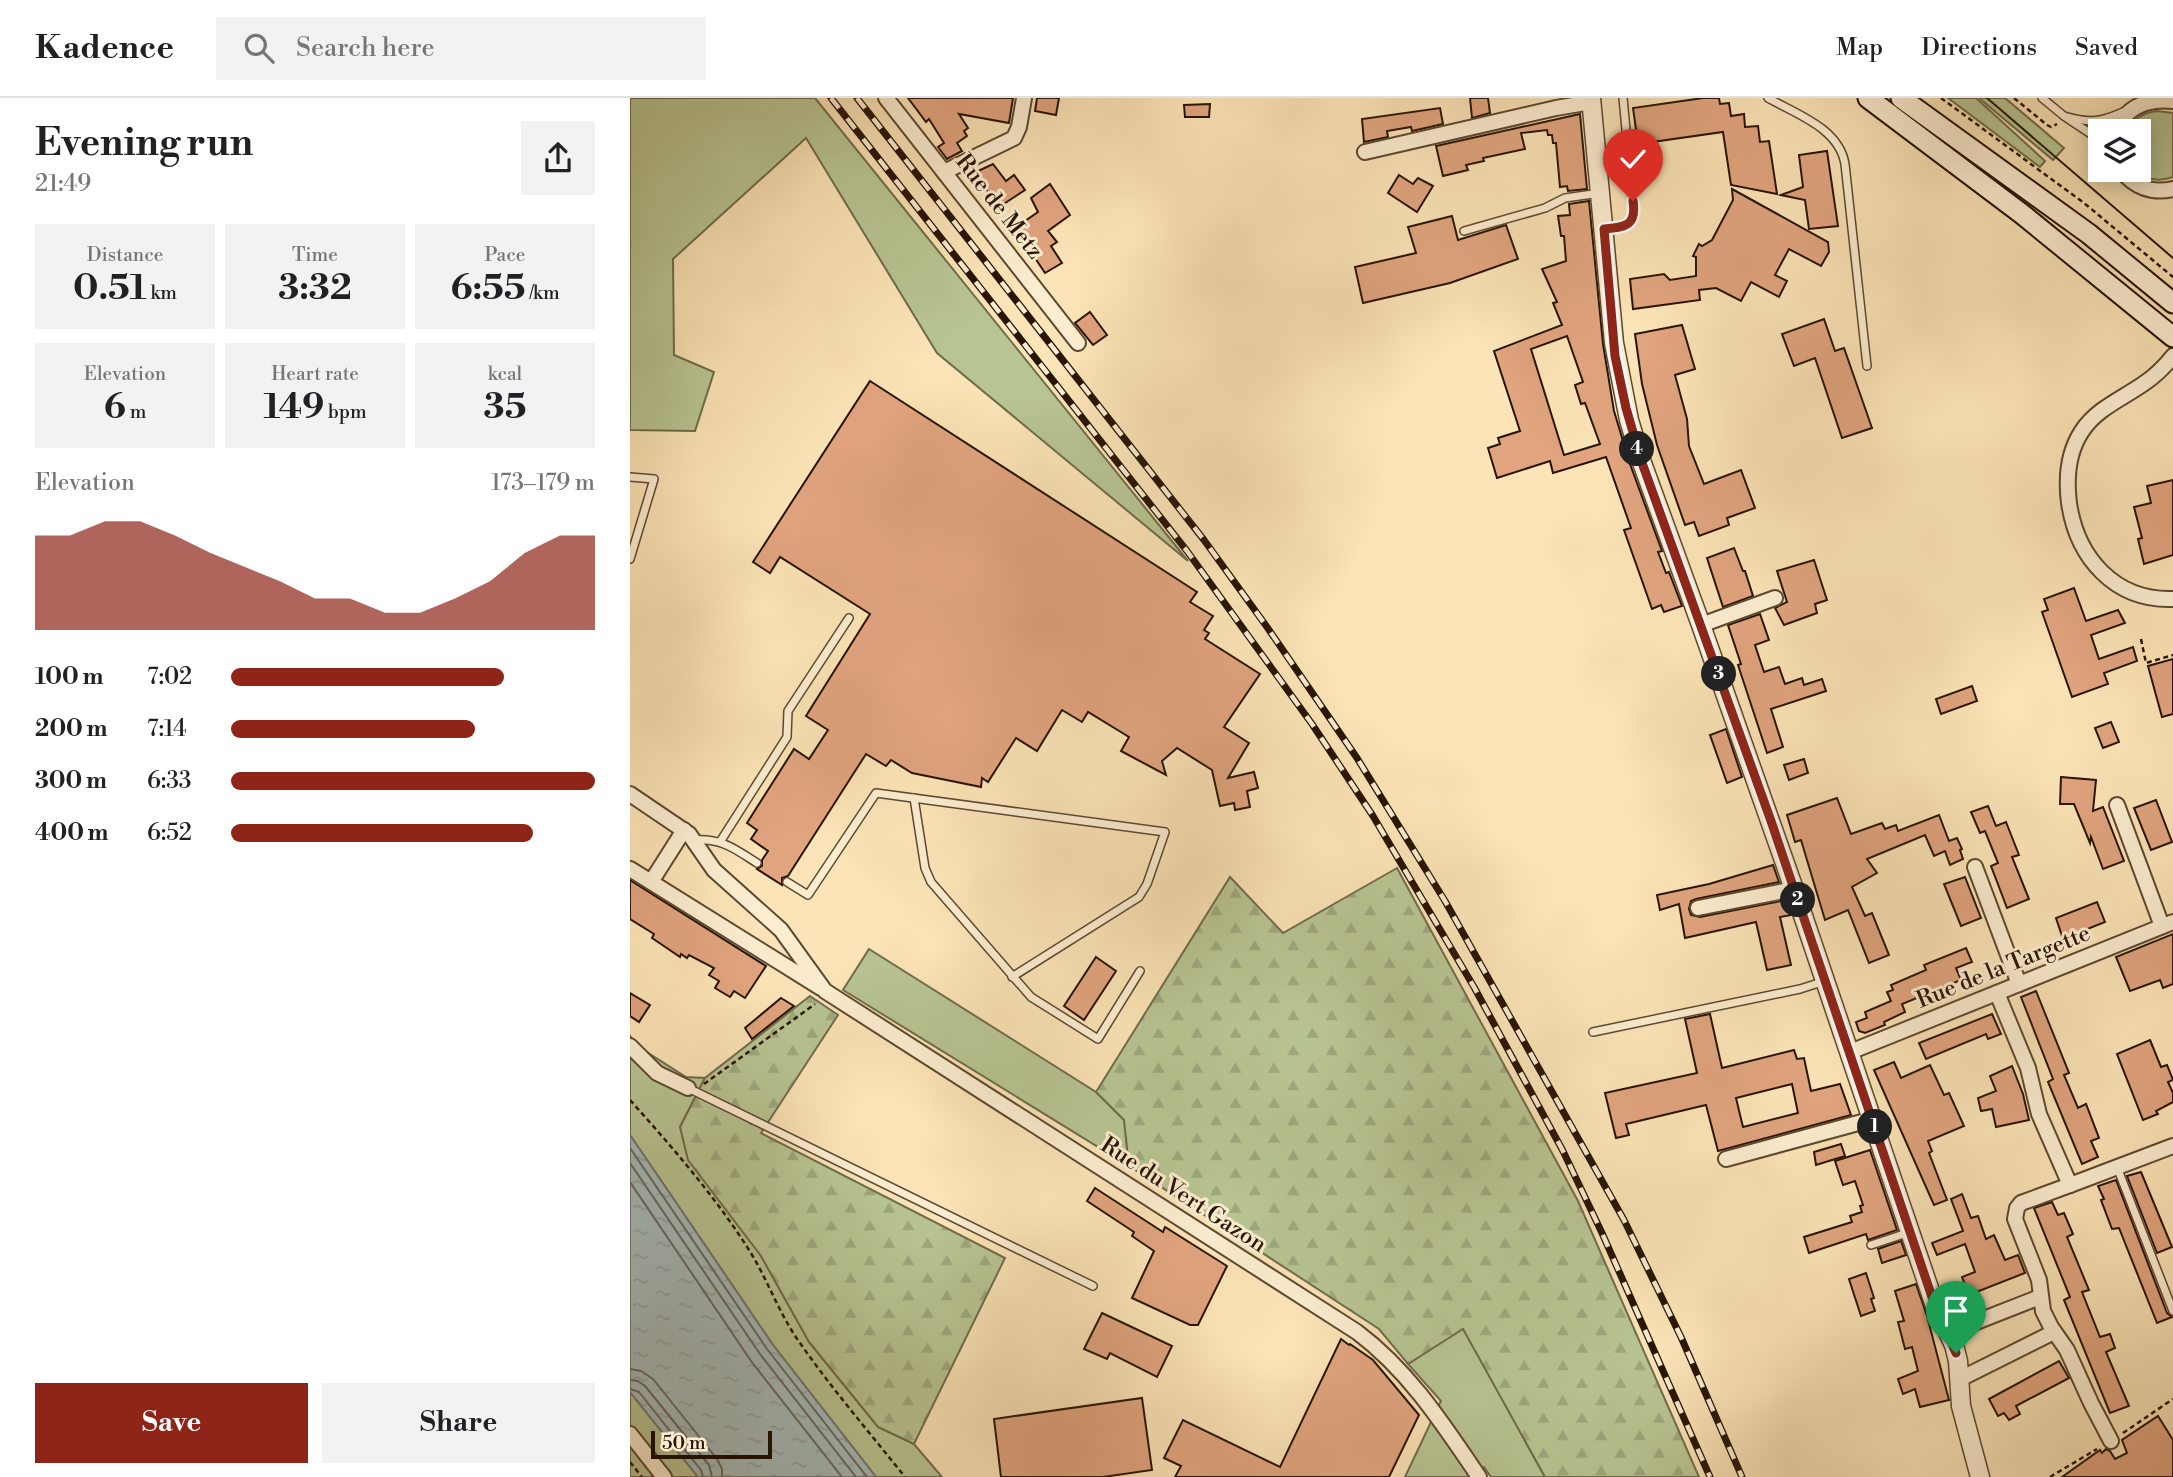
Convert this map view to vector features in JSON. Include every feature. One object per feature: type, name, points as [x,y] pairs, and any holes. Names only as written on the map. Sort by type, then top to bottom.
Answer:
[{"type":"main road","points":[[1868,98],[2022,214],[2173,337]]},
{"type":"main road","points":[[1901,98],[2081,227],[2173,303]]},
{"type":"street","name":"Rue de Metz","points":[[886,98],[1079,343]]},
{"type":"street","points":[[944,172],[1014,138],[1019,127],[1024,98]]},
{"type":"street","points":[[1365,152],[1591,100],[1615,356],[1629,420],[1794,889],[1934,1303],[1958,1361],[1961,1406],[1980,1477]]},
{"type":"street","points":[[2122,119],[2132,108],[2148,100],[2172,101]]},
{"type":"street","points":[[2134,182],[2157,191],[2171,190]]},
{"type":"street","points":[[2173,356],[2145,382],[2091,420],[2076,442],[2068,474],[2070,509],[2075,529],[2083,548],[2101,571],[2120,586],[2136,594],[2157,599],[2173,598]]},
{"type":"street","points":[[1701,625],[1775,598]]},
{"type":"street","points":[[630,794],[689,835],[650,882]]},
{"type":"street","points":[[2117,805],[2167,924]]},
{"type":"street","name":"Rue du Vert Gazon","points":[[689,835],[714,870],[781,930],[829,994]]},
{"type":"street","points":[[1975,867],[2019,984]]},
{"type":"street","name":"Rue du Vert Gazon","points":[[630,869],[1367,1339],[1404,1374],[1430,1404],[1479,1477]]},
{"type":"street","points":[[1699,908],[1794,889]]},
{"type":"street","name":"Rue de la Targette","points":[[1850,1052],[2167,924]]},
{"type":"street","points":[[1997,993],[2028,1068],[2039,1114],[2070,1185]]},
{"type":"street","points":[[630,1046],[650,1068],[688,1088]]},
{"type":"street","points":[[1726,1159],[1873,1119]]},
{"type":"street","points":[[2111,1441],[2067,1350],[2043,1311],[2039,1280],[2016,1223],[2015,1212],[2025,1201],[2173,1146]]},
{"type":"street","points":[[1948,1333],[2040,1297]]},
{"type":"street","points":[[1960,1379],[2054,1332]]},
{"type":"street","points":[[630,1434],[664,1477]]},
{"type":"lane","points":[[1604,229],[1626,225],[1634,214],[1623,98]]},
{"type":"lane","points":[[1768,98],[1827,133],[1841,150],[1845,164],[1867,366]]},
{"type":"lane","points":[[2042,98],[2088,132]]},
{"type":"lane","points":[[2064,116],[2095,122],[2132,108]]},
{"type":"lane","points":[[1464,231],[1545,208],[1565,198],[1600,192]]},
{"type":"lane","points":[[630,477],[654,480],[630,559]]},
{"type":"lane","points":[[720,842],[787,737],[788,711],[849,618]]},
{"type":"lane","points":[[787,882],[808,895],[876,793],[1165,832],[1147,884],[1139,897],[1012,977]]},
{"type":"lane","points":[[914,798],[925,868],[932,882],[1012,977],[1037,1002],[1098,1039],[1140,971]]},
{"type":"lane","points":[[689,835],[720,842],[757,863]]},
{"type":"lane","points":[[1593,1032],[1800,989],[1825,981]]},
{"type":"lane","points":[[688,1088],[1093,1286]]},
{"type":"lane","points":[[2117,1167],[2173,1311]]},
{"type":"lane","points":[[1871,1245],[1910,1232]]},
{"type":"path","points":[[1941,98],[2084,203],[2173,277]]},
{"type":"path","points":[[2014,98],[2051,127],[2056,126],[2064,116]]},
{"type":"path","points":[[2141,639],[2146,663],[2173,655]]},
{"type":"path","points":[[688,1088],[704,1085],[829,994]]},
{"type":"path","points":[[630,1100],[678,1155],[731,1224],[756,1261],[778,1308],[801,1345],[905,1477]]},
{"type":"path","points":[[630,1462],[642,1477]]},
{"type":"green space","points":[[630,98],[815,98],[1188,561],[937,353],[806,138],[673,259],[674,355],[714,372],[695,431],[630,430]]},
{"type":"green space","points":[[1948,98],[1976,98],[2045,161],[2040,167]]},
{"type":"green space","points":[[1979,98],[2005,98],[2064,148],[2053,160]]},
{"type":"green space","points":[[2148,113],[2173,113],[2173,177],[2151,179],[2151,119],[2138,119]]},
{"type":"green space","points":[[1397,868],[1578,1201],[1699,1477],[1545,1477],[1463,1329],[1408,1364],[1379,1329],[1129,1166],[1124,1120],[1096,1092],[1230,877],[1283,933]]},
{"type":"green space","points":[[869,949],[1096,1092],[1124,1120],[1129,1166],[843,990]]},
{"type":"green space","points":[[810,996],[838,1015],[761,1133],[1005,1258],[914,1444],[878,1427],[809,1342],[761,1256],[688,1160],[680,1127],[705,1078]]},
{"type":"green space","points":[[630,1036],[639,1047],[686,1077],[705,1078],[680,1127],[761,1256],[809,1342],[878,1427],[914,1444],[942,1477],[876,1477],[773,1345],[630,1135]]},
{"type":"green space","points":[[1463,1328],[1545,1477],[1491,1477],[1484,1467],[1468,1477],[1405,1477],[1441,1401],[1408,1364]]},
{"type":"green space","points":[[630,1392],[698,1477],[630,1477]]},
{"type":"water","points":[[630,1135],[773,1345],[876,1477],[698,1477],[630,1392]]},
{"type":"building","points":[[908,98],[1013,98],[1009,123],[959,114],[968,128],[964,131],[967,136],[957,143],[962,151],[947,159],[938,147],[944,143],[929,119],[926,122]]},
{"type":"building","points":[[1037,98],[1059,98],[1056,115],[1035,111]]},
{"type":"building","points":[[1470,98],[1488,98],[1490,113],[1472,118]]},
{"type":"building","points":[[1719,98],[1720,104],[1729,103],[1731,116],[1744,114],[1745,127],[1758,126],[1760,142],[1769,141],[1777,194],[1731,185],[1723,132],[1638,144],[1633,108]]},
{"type":"building","points":[[1210,104],[1209,117],[1185,117],[1184,105]]},
{"type":"building","points":[[1440,108],[1443,124],[1412,131],[1411,127],[1387,131],[1388,137],[1364,142],[1362,119]]},
{"type":"building","points":[[1580,114],[1587,189],[1568,191],[1567,186],[1560,187],[1556,143],[1553,143],[1552,135],[1548,135],[1547,130],[1521,133],[1525,149],[1483,158],[1484,161],[1466,165],[1468,170],[1443,176],[1436,146]]},
{"type":"building","points":[[1827,151],[1838,226],[1809,229],[1805,200],[1781,195],[1803,187],[1799,155]]},
{"type":"building","points":[[993,164],[1006,181],[1014,175],[1025,190],[999,207],[974,173]]},
{"type":"building","points":[[1399,175],[1413,184],[1418,178],[1433,186],[1417,212],[1388,193]]},
{"type":"building","points":[[1050,184],[1070,215],[1048,231],[1057,242],[1051,246],[1062,263],[1045,273],[1015,228],[1038,212],[1031,198]]},
{"type":"building","points":[[1732,189],[1828,242],[1829,252],[1821,266],[1789,249],[1775,275],[1787,281],[1779,297],[1751,282],[1741,301],[1716,288],[1699,290],[1700,300],[1633,309],[1630,279],[1664,274],[1670,280],[1696,276],[1696,257],[1693,256],[1699,244],[1702,246],[1712,240],[1733,200]]},
{"type":"building","points":[[1589,201],[1603,344],[1614,411],[1662,551],[1658,552],[1682,606],[1664,612],[1661,605],[1652,609],[1624,530],[1631,528],[1606,457],[1553,473],[1550,461],[1497,478],[1488,448],[1500,444],[1498,438],[1520,431],[1494,351],[1562,325],[1553,303],[1557,302],[1542,269],[1566,261],[1564,236],[1561,236],[1558,216],[1570,215],[1569,204]],"holes":[[[1567,336],[1583,382],[1575,385],[1581,404],[1585,403],[1600,444],[1564,455],[1531,349]]]},
{"type":"building","points":[[1452,216],[1458,240],[1506,225],[1518,259],[1450,283],[1363,303],[1355,267],[1416,253],[1408,227]]},
{"type":"building","points":[[1090,312],[1107,335],[1093,345],[1075,323]]},
{"type":"building","points":[[1824,319],[1835,351],[1844,348],[1872,428],[1842,438],[1815,358],[1794,366],[1782,334]]},
{"type":"building","points":[[1682,325],[1695,369],[1675,375],[1687,419],[1689,446],[1704,484],[1741,470],[1755,508],[1727,518],[1729,525],[1699,536],[1694,522],[1685,525],[1657,445],[1642,384],[1635,334]]},
{"type":"building","points":[[870,381],[1197,592],[1190,602],[1213,616],[1204,630],[1209,633],[1205,639],[1260,674],[1224,727],[1249,743],[1228,778],[1254,772],[1258,788],[1247,791],[1250,807],[1235,810],[1234,803],[1220,806],[1212,770],[1177,748],[1162,761],[1166,775],[1121,751],[1129,737],[1088,712],[1082,722],[1062,710],[1037,751],[1016,738],[988,782],[982,778],[981,787],[912,773],[891,760],[886,766],[866,754],[788,876],[782,878],[782,885],[757,869],[762,866],[762,860],[768,851],[751,839],[757,830],[747,823],[794,749],[809,759],[828,730],[806,716],[870,614],[780,557],[770,573],[753,562]]},
{"type":"building","points":[[2173,480],[2173,555],[2144,564],[2138,539],[2142,538],[2134,507],[2151,503],[2147,486]]},
{"type":"building","points":[[1734,548],[1753,596],[1723,607],[1707,558]]},
{"type":"building","points":[[1814,560],[1827,600],[1815,604],[1817,613],[1784,625],[1775,608],[1787,602],[1777,571]]},
{"type":"building","points":[[2074,588],[2086,621],[2118,610],[2125,623],[2091,635],[2099,659],[2133,647],[2137,661],[2104,673],[2108,684],[2072,697],[2042,612],[2048,610],[2044,599]]},
{"type":"building","points":[[1760,614],[1769,640],[1755,645],[1764,672],[1779,667],[1785,684],[1802,678],[1804,685],[1822,679],[1826,691],[1771,709],[1783,747],[1767,753],[1728,625]]},
{"type":"building","points":[[2173,659],[2173,714],[2162,717],[2148,666]]},
{"type":"building","points":[[1972,686],[1977,701],[1941,714],[1936,699]]},
{"type":"building","points":[[2111,722],[2119,742],[2103,748],[2095,728]]},
{"type":"building","points":[[1726,729],[1742,777],[1727,783],[1710,735]]},
{"type":"building","points":[[1804,759],[1808,773],[1789,780],[1784,765]]},
{"type":"building","points":[[2061,777],[2096,780],[2093,811],[2103,807],[2124,861],[2103,869],[2074,804],[2060,804]]},
{"type":"building","points":[[1837,798],[1851,834],[1882,823],[1885,829],[1896,825],[1898,831],[1939,815],[1949,841],[1957,838],[1962,849],[1963,859],[1950,865],[1945,851],[1934,856],[1925,835],[1867,859],[1877,873],[1852,887],[1865,916],[1872,913],[1889,955],[1869,963],[1848,910],[1825,920],[1801,840],[1795,842],[1787,815]]},
{"type":"building","points":[[2156,800],[2172,842],[2151,850],[2134,808]]},
{"type":"building","points":[[1988,806],[1996,826],[2006,822],[2019,855],[2012,857],[2029,899],[2007,908],[1991,866],[1998,863],[1985,831],[1980,833],[1971,812]]},
{"type":"building","points":[[1773,865],[1779,882],[1696,899],[1691,901],[1689,909],[1691,915],[1700,917],[1786,900],[1791,915],[1780,917],[1791,965],[1767,970],[1756,922],[1685,938],[1679,904],[1660,910],[1657,895],[1709,884]]},
{"type":"building","points":[[1965,877],[1981,918],[1961,926],[1944,884]]},
{"type":"building","points":[[630,880],[766,966],[745,998],[734,991],[730,997],[715,988],[719,981],[709,975],[714,968],[689,955],[687,958],[681,954],[680,957],[652,938],[654,934],[630,919]]},
{"type":"building","points":[[2097,902],[2105,922],[2063,939],[2056,918]]},
{"type":"building","points":[[2173,934],[2173,984],[2163,988],[2160,980],[2130,991],[2116,957]]},
{"type":"building","points":[[1966,948],[1972,962],[1956,968],[1961,980],[1902,1004],[1905,1012],[1884,1022],[1885,1025],[1865,1033],[1859,1031],[1856,1022],[1867,1018],[1865,1012],[1891,1001],[1887,992],[1893,990],[1891,985],[1926,970],[1924,965]]},
{"type":"building","points":[[1096,957],[1116,971],[1084,1020],[1064,1006]]},
{"type":"building","points":[[2036,991],[2069,1073],[2064,1075],[2078,1108],[2086,1104],[2099,1138],[2091,1141],[2098,1157],[2082,1164],[2048,1082],[2053,1079],[2021,997]]},
{"type":"building","points":[[630,993],[650,1005],[639,1022],[630,1016]]},
{"type":"building","points":[[781,998],[794,1006],[752,1039],[745,1028]]},
{"type":"building","points":[[1710,1014],[1722,1068],[1794,1050],[1797,1059],[1804,1058],[1811,1091],[1840,1084],[1851,1115],[1718,1151],[1706,1105],[1626,1124],[1629,1135],[1616,1138],[1605,1093],[1697,1073],[1685,1019]],"holes":[[[1792,1084],[1798,1113],[1743,1127],[1736,1098]]]},
{"type":"building","points":[[1992,1014],[2001,1034],[1988,1039],[1986,1034],[1926,1059],[1919,1043]]},
{"type":"building","points":[[2150,1040],[2161,1067],[2167,1065],[2173,1080],[2168,1082],[2173,1093],[2173,1102],[2156,1111],[2158,1114],[2143,1120],[2117,1054]]},
{"type":"building","points":[[1894,1062],[1901,1078],[1930,1065],[1944,1095],[1949,1093],[1964,1126],[1928,1141],[1932,1151],[1929,1153],[1947,1200],[1934,1205],[1874,1070]]},
{"type":"building","points":[[2012,1066],[2029,1120],[1996,1127],[1992,1109],[1981,1111],[1978,1098],[1996,1091],[1990,1076]]},
{"type":"building","points":[[1841,1144],[1845,1156],[1816,1165],[1814,1152]]},
{"type":"building","points":[[1870,1150],[1897,1230],[1868,1240],[1866,1234],[1809,1253],[1804,1237],[1852,1222],[1850,1216],[1862,1212],[1860,1206],[1863,1205],[1855,1181],[1843,1185],[1835,1161]]},
{"type":"building","points":[[2141,1172],[2172,1247],[2157,1253],[2127,1176]]},
{"type":"building","points":[[2116,1180],[2167,1313],[2172,1317],[2157,1323],[2119,1228],[2112,1229],[2101,1200],[2104,1199],[2098,1186]]},
{"type":"building","points":[[1095,1188],[1163,1232],[1165,1227],[1227,1266],[1198,1325],[1190,1325],[1132,1298],[1154,1251],[1132,1236],[1134,1232],[1087,1201]]},
{"type":"building","points":[[1962,1194],[1971,1218],[1978,1216],[1986,1239],[1994,1235],[2005,1260],[2018,1255],[2025,1273],[1969,1295],[1962,1277],[1975,1272],[1965,1244],[1937,1255],[1932,1243],[1963,1231],[1951,1199]]},
{"type":"building","points":[[2052,1202],[2058,1215],[2064,1213],[2073,1234],[2067,1237],[2089,1290],[2082,1292],[2100,1337],[2110,1334],[2115,1348],[2106,1352],[2129,1406],[2110,1413],[2064,1300],[2070,1297],[2034,1208]]},
{"type":"building","points":[[1901,1241],[1906,1255],[1882,1263],[1878,1249]]},
{"type":"building","points":[[1866,1273],[1875,1311],[1861,1316],[1849,1279]]},
{"type":"building","points":[[1916,1284],[1949,1400],[1920,1407],[1915,1389],[1903,1394],[1898,1379],[1918,1371],[1912,1347],[1905,1349],[1898,1322],[1904,1321],[1895,1291]]},
{"type":"building","points":[[1102,1313],[1172,1346],[1157,1377],[1110,1353],[1107,1359],[1084,1349]]},
{"type":"building","points":[[1341,1339],[1373,1360],[1419,1415],[1389,1477],[1175,1477],[1181,1466],[1164,1458],[1183,1420],[1280,1467]]},
{"type":"building","points":[[2059,1361],[2069,1378],[2016,1406],[2020,1414],[2009,1420],[2004,1413],[1998,1416],[1989,1399]]},
{"type":"building","points":[[1142,1398],[1152,1470],[1103,1477],[1001,1477],[994,1419]]},
{"type":"building","points":[[2158,1416],[2173,1440],[2173,1477],[2062,1477],[2100,1450],[2102,1453],[2106,1449],[2110,1451],[2115,1459],[2127,1453],[2122,1440]]},
{"type":"tram line","points":[[1987,98],[2173,258]]},
{"type":"railway","points":[[831,98],[1187,551],[1312,724],[1373,816],[1474,987],[1563,1151],[1710,1477]]},
{"type":"railway","points":[[857,98],[1204,540],[1357,758],[1445,901],[1624,1220],[1681,1337],[1742,1477]]},
{"type":"route","points":[[1633,201],[1634,214],[1630,223],[1604,229],[1615,356],[1629,420],[1794,889],[1934,1303],[1956,1353]]}]
